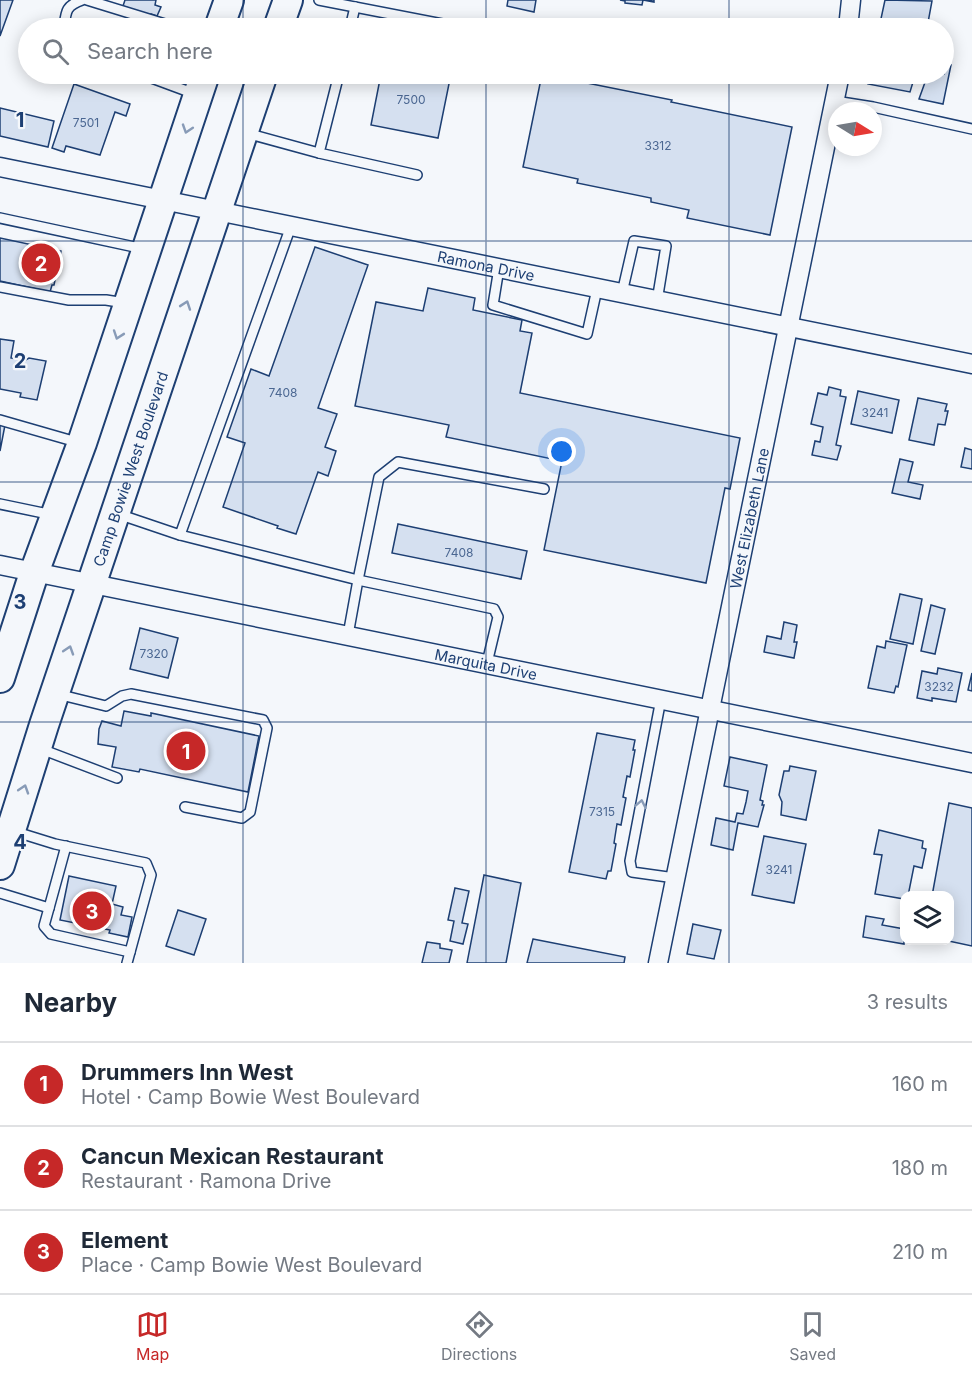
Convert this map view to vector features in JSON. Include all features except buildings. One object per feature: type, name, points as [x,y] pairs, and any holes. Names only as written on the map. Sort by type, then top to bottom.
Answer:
[{"type":"main road","points":[[223,18],[229,0]]},
{"type":"main road","points":[[282,18],[288,0]]},
{"type":"main road","points":[[0,678],[34,573],[82,443],[201,84]]},
{"type":"main road","name":"Camp Bowie West Boulevard","points":[[0,865],[115,513],[261,84]]},
{"type":"street","points":[[849,18],[851,0]]},
{"type":"street","name":"West Elizabeth Lane","points":[[658,963],[790,328],[838,84]]},
{"type":"street","name":"Ramona Drive","points":[[0,167],[972,364]]},
{"type":"street","name":"Marquita Drive","points":[[0,565],[972,763]]},
{"type":"lane","points":[[65,18],[66,11],[72,4],[84,0],[144,18]]},
{"type":"lane","points":[[319,0],[412,18]]},
{"type":"lane","points":[[353,18],[356,7]]},
{"type":"lane","points":[[319,153],[336,84]]},
{"type":"lane","points":[[835,101],[972,129]]},
{"type":"lane","points":[[244,132],[319,153],[417,175]]},
{"type":"lane","points":[[0,218],[147,250]]},
{"type":"lane","points":[[180,535],[291,226]]},
{"type":"lane","points":[[622,293],[634,241],[666,246],[657,301]]},
{"type":"lane","points":[[499,268],[493,305],[587,334],[597,289]]},
{"type":"lane","points":[[0,287],[69,300],[106,300],[129,303]]},
{"type":"lane","points":[[0,420],[82,443]]},
{"type":"lane","points":[[348,635],[379,477],[398,462],[544,489]]},
{"type":"lane","points":[[0,504],[55,516]]},
{"type":"lane","points":[[115,513],[180,535],[358,580],[494,609],[498,617],[487,663]]},
{"type":"lane","points":[[55,693],[106,706],[122,696],[131,694],[263,720],[267,728],[250,812],[242,818],[185,807]]},
{"type":"lane","points":[[661,699],[630,861],[632,872],[675,878]]},
{"type":"lane","points":[[37,748],[117,778]]},
{"type":"lane","points":[[11,830],[66,846],[146,863],[152,875],[127,963]]},
{"type":"lane","points":[[66,846],[44,926],[51,934],[130,952]]},
{"type":"lane","points":[[0,893],[50,908]]},
{"type":"place","name":"Cancun Mexican Restaurant","points":[[41,263]]},
{"type":"place","name":"Drummers Inn West","points":[[186,751]]},
{"type":"place","name":"Element","points":[[92,911]]}]
